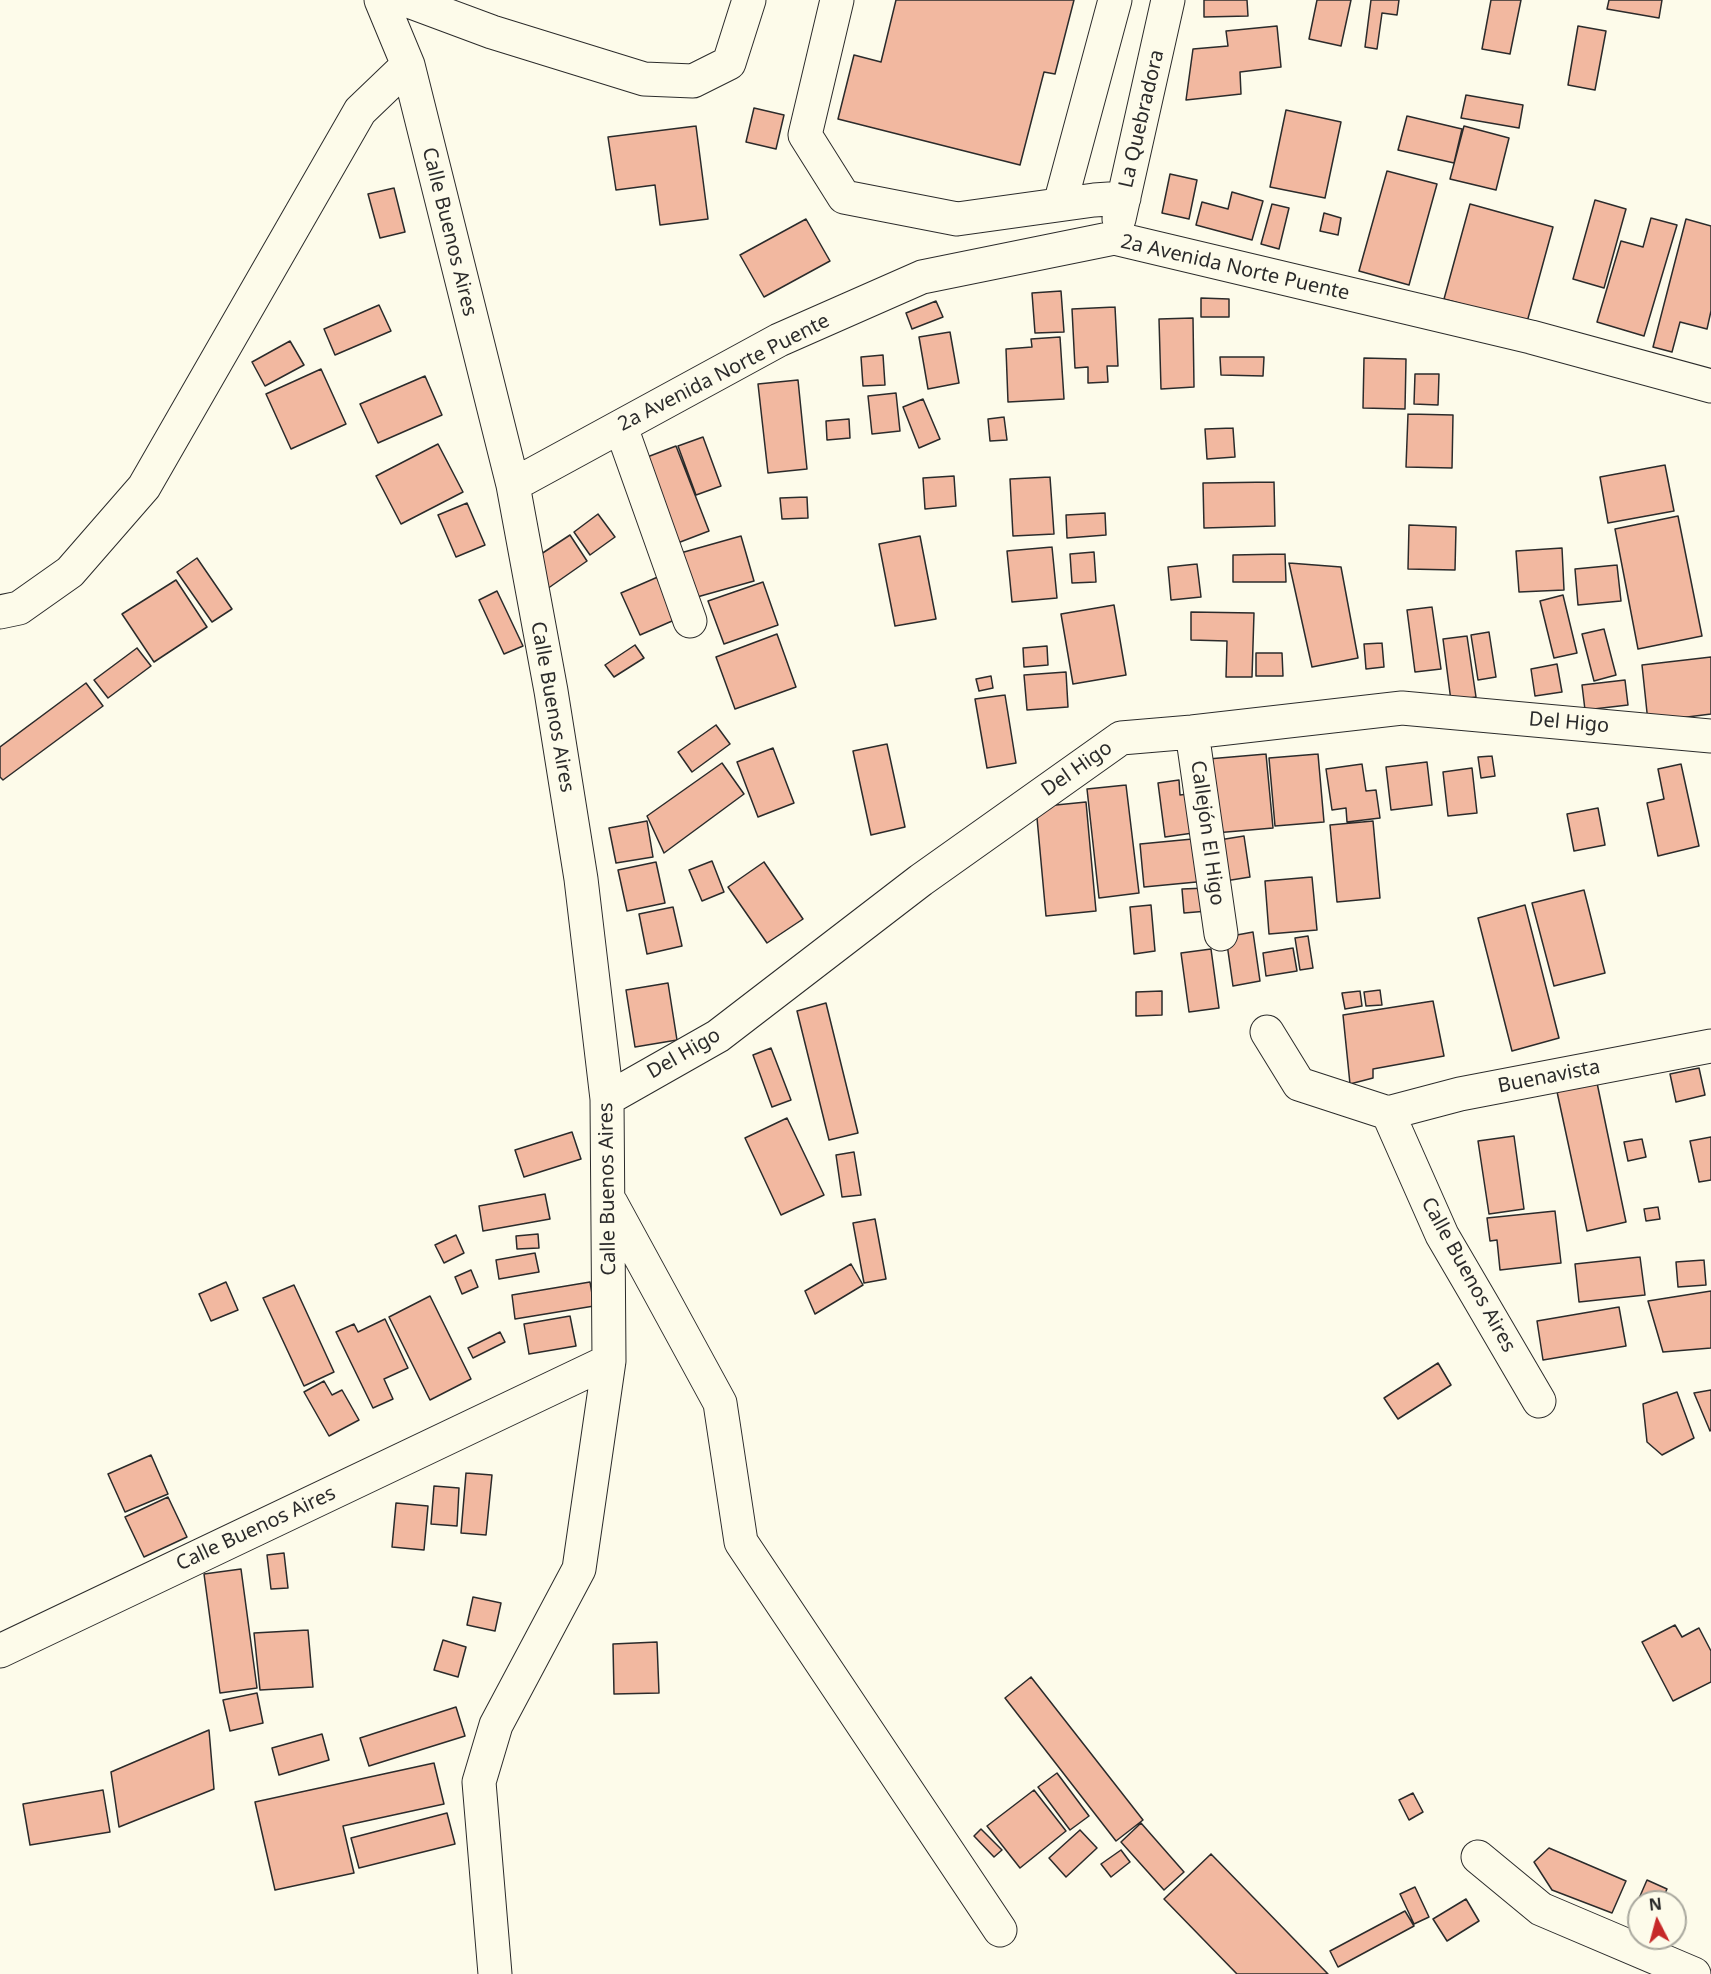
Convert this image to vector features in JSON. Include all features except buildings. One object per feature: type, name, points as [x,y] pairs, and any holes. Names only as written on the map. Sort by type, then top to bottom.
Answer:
[{"type":"street","name":"Calle Buenos Aires","points":[[381,0],[408,65],[513,485],[551,691],[581,879],[607,1099],[609,1361],[579,1569],[496,1725],[479,1782],[495,1974]]},
{"type":"street","points":[[406,0],[492,32],[644,79],[693,81],[729,63],[749,0]]},
{"type":"street","points":[[837,0],[805,135],[844,197],[957,219],[1060,204],[1124,198]]},
{"type":"street","points":[[1060,204],[1114,0]]},
{"type":"street","name":"La Quebradora","points":[[1114,238],[1168,0]]},
{"type":"street","points":[[0,612],[19,608],[70,572],[144,487],[360,111],[408,65]]},
{"type":"street","name":"2a Avenida Norte Puente","points":[[513,485],[779,340],[922,277],[1114,238],[1531,337],[1711,386]]},
{"type":"street","points":[[621,427],[690,621]]},
{"type":"street","name":"Del Higo","points":[[607,1099],[718,1036],[921,880],[1121,738],[1402,708],[1711,736]]},
{"type":"street","name":"Callejón El Higo","points":[[1192,732],[1221,934]]},
{"type":"street","points":[[1267,1032],[1299,1084],[1388,1113]]},
{"type":"street","name":"Buenavista","points":[[1388,1113],[1460,1094],[1711,1046]]},
{"type":"street","name":"Calle Buenos Aires","points":[[1388,1113],[1442,1235],[1539,1401]]},
{"type":"street","points":[[608,1197],[720,1403],[741,1542],[1000,1930]]},
{"type":"street","name":"Calle Buenos Aires","points":[[0,1651],[609,1361]]},
{"type":"street","points":[[1478,1857],[1541,1909],[1694,1974]]}]
